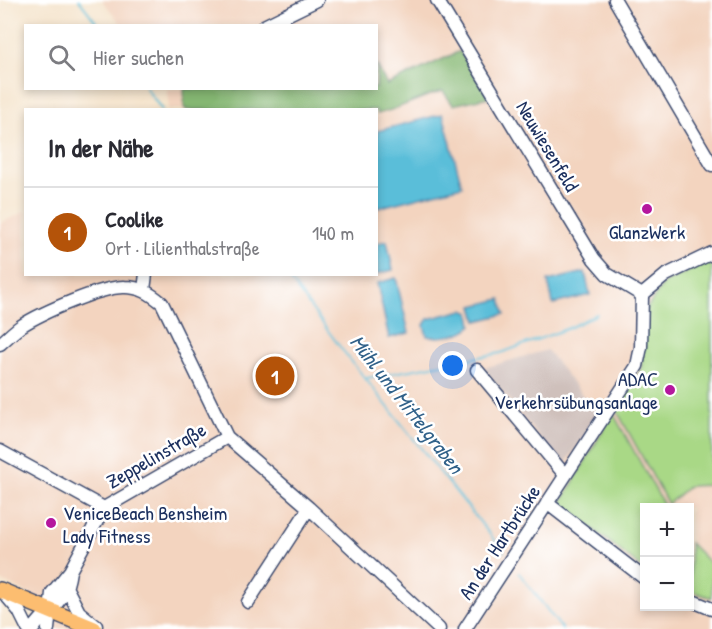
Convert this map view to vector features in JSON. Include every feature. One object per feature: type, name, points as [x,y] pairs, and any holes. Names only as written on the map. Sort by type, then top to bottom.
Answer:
[{"type":"main road","points":[[1,591],[94,629]]},
{"type":"street","points":[[268,24],[317,0]]},
{"type":"street","name":"Neuwiesenfeld","points":[[438,0],[594,259],[607,274],[642,295]]},
{"type":"street","points":[[615,0],[712,165]]},
{"type":"street","points":[[642,295],[666,275],[712,254]]},
{"type":"street","points":[[144,290],[146,276]]},
{"type":"street","points":[[0,344],[21,326],[41,315],[102,291],[126,286],[144,290],[162,303],[226,437]]},
{"type":"street","name":"An der Hartbrücke","points":[[465,629],[637,366],[642,295]]},
{"type":"street","name":"An der Hartbrücke","points":[[477,370],[565,475]]},
{"type":"street","name":"Zeppelinstraße","points":[[49,611],[52,593],[70,571],[104,508],[226,437],[309,508],[439,629]]},
{"type":"street","points":[[0,452],[104,508]]},
{"type":"street","points":[[547,503],[640,575]]},
{"type":"street","points":[[248,602],[309,508]]},
{"type":"street","name":"Zeppelinstraße","points":[[49,611],[62,599],[67,589],[70,571]]},
{"type":"street","points":[[67,589],[71,601],[79,612],[99,629]]},
{"type":"street","points":[[1,591],[19,611],[28,629]]},
{"type":"street","points":[[694,602],[712,609]]},
{"type":"street","points":[[33,629],[49,611]]},
{"type":"street","points":[[48,629],[49,611]]},
{"type":"shaded area","points":[[102,0],[712,0],[712,629],[33,629],[36,597],[0,580],[0,223],[24,212],[24,276],[378,276],[378,108],[169,108],[167,90],[378,90],[378,24],[121,24]]},
{"type":"shaded area","points":[[547,350],[598,415],[563,467],[484,368]]},
{"type":"green space","points":[[460,51],[489,97],[453,105],[443,91],[378,114],[378,108],[184,107],[184,90],[378,90],[378,67],[387,85]]},
{"type":"green space","name":"ADAC Verkehrsübungsanlage","points":[[712,260],[712,485],[689,486],[669,503],[617,411],[641,369],[647,308],[664,283]]},
{"type":"green space","points":[[613,413],[663,503],[640,503],[640,567],[561,503]]},
{"type":"green space","points":[[694,547],[712,565],[712,598],[694,592]]},
{"type":"water","points":[[443,114],[462,186],[378,208],[378,131]]},
{"type":"water","points":[[387,241],[393,270],[378,274],[378,243]]},
{"type":"water","points":[[585,272],[590,295],[553,304],[548,281]]},
{"type":"water","points":[[396,278],[409,333],[389,338],[377,283]]},
{"type":"water","points":[[501,299],[505,314],[477,321],[473,306]]},
{"type":"water","points":[[463,310],[470,313],[472,325],[469,328],[451,335],[427,336],[424,325],[428,319]]},
{"type":"waterway","name":"Mühl und Mittelgraben","points":[[79,0],[97,24]]},
{"type":"waterway","name":"Mühl und Mittelgraben","points":[[147,90],[161,108]]},
{"type":"waterway","name":"Mühl und Mittelgraben","points":[[287,276],[340,347],[504,552]]},
{"type":"waterway","points":[[367,378],[501,353],[569,328],[597,314]]},
{"type":"waterway","name":"Mühl und Mittelgraben","points":[[519,573],[562,629]]},
{"type":"place","name":"GlanzWerk","points":[[647,209]]},
{"type":"place","name":"Coolike","points":[[275,376]]},
{"type":"place","name":"ADAC Verkehrsübungsanlage","points":[[670,390]]},
{"type":"place","name":"VeniceBeach Bensheim Lady Fitness","points":[[51,523]]}]
